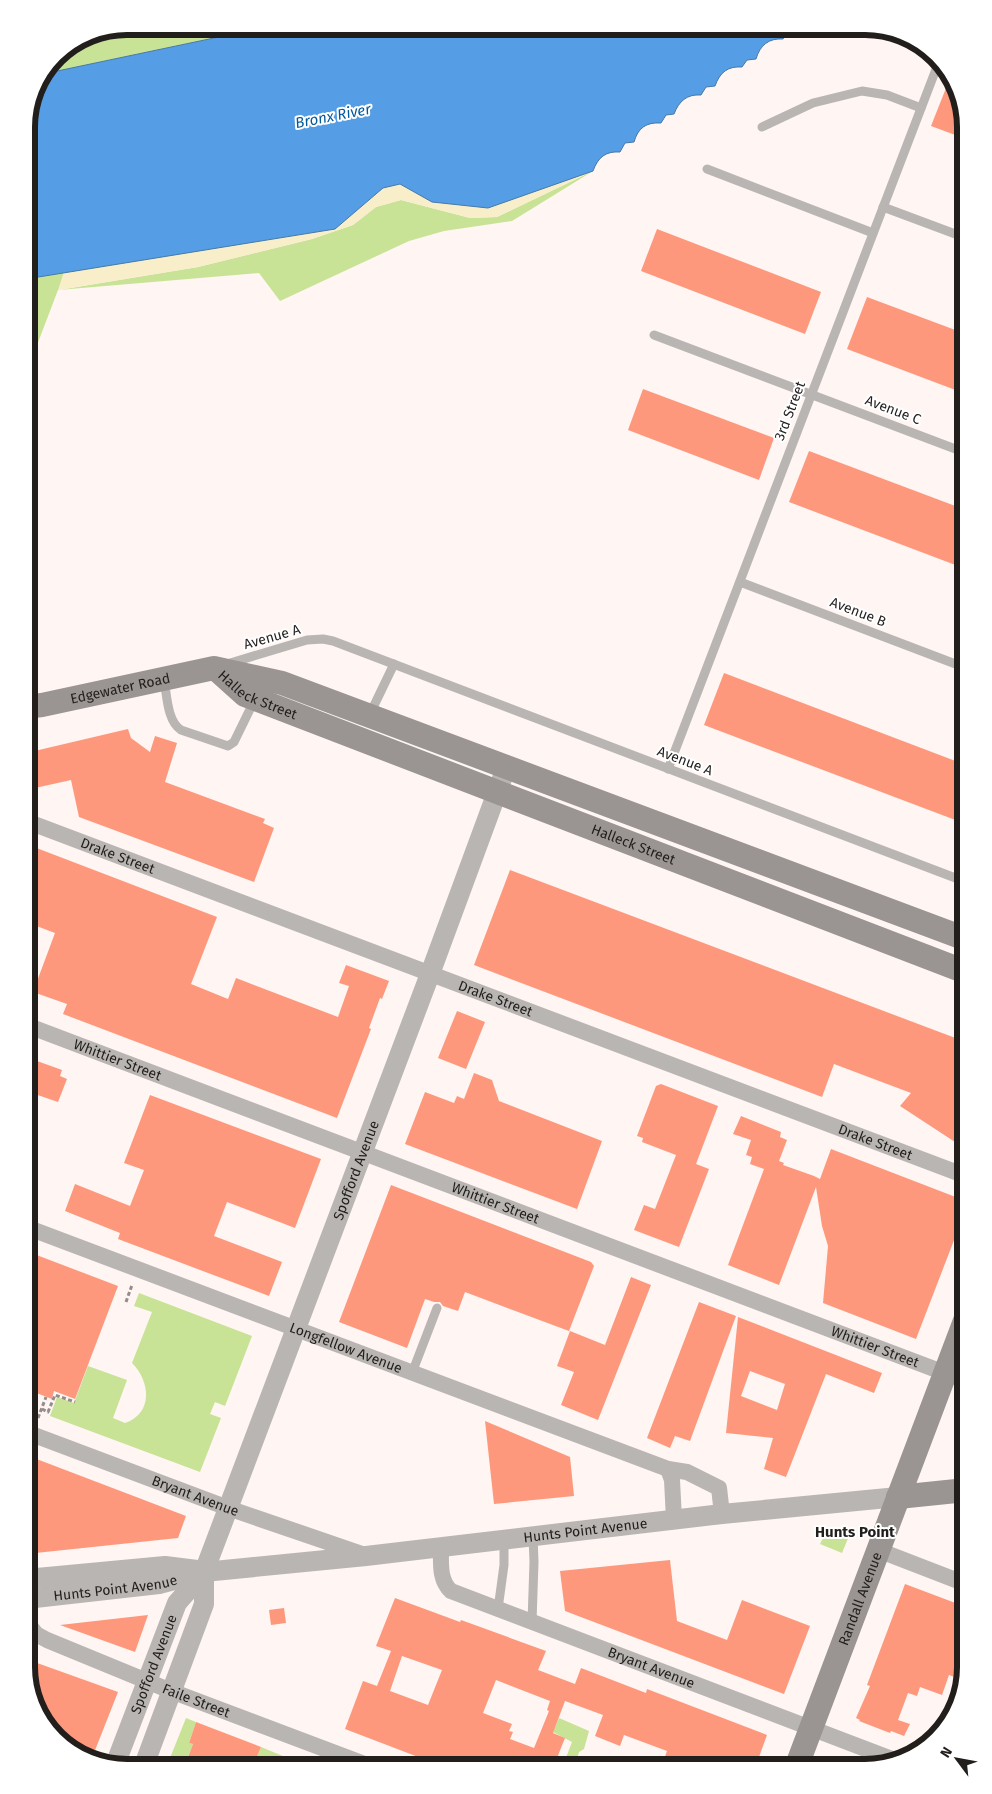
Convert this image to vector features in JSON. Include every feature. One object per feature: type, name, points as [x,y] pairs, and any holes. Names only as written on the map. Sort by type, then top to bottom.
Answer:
[{"type":"main road","name":"Edgewater Road","points":[[35,706],[214,668]]},
{"type":"main road","name":"Halleck Street","points":[[214,668],[245,695],[957,969]]},
{"type":"main road","name":"Halleck Street","points":[[214,668],[282,683],[957,936]]},
{"type":"main road","name":"Randall Avenue","points":[[799,1759],[898,1497],[955,1377]]},
{"type":"main road","name":"Hunts Point Avenue","points":[[898,1497],[957,1491]]},
{"type":"street","name":"Spofford Avenue","points":[[118,1758],[177,1603],[204,1572],[506,768]]},
{"type":"street","name":"Drake Street","points":[[35,824],[957,1173]]},
{"type":"street","name":"Whittier Street","points":[[35,1028],[955,1377]]},
{"type":"street","name":"Longfellow Avenue","points":[[35,1230],[668,1469],[687,1472],[719,1488],[722,1514]]},
{"type":"street","name":"Bryant Avenue","points":[[35,1435],[228,1508],[366,1556]]},
{"type":"street","points":[[668,1469],[672,1480],[674,1519]]},
{"type":"street","name":"Hunts Point Avenue","points":[[35,1598],[159,1584],[204,1572],[366,1556],[674,1519],[898,1497]]},
{"type":"street","name":"Bryant Avenue","points":[[441,1547],[442,1579],[445,1586],[451,1591],[885,1756]]},
{"type":"street","points":[[878,1550],[957,1581]]},
{"type":"street","name":"Hunts Point Avenue","points":[[35,1579],[165,1566],[204,1572]]},
{"type":"street","name":"Spofford Avenue","points":[[145,1759],[204,1604],[204,1572]]},
{"type":"street","name":"Faile Street","points":[[35,1633],[47,1640],[171,1691],[351,1759]]},
{"type":"lane","name":"3rd Street","points":[[668,769],[936,69]]},
{"type":"lane","points":[[762,127],[813,103],[862,90],[887,95],[921,108]]},
{"type":"lane","points":[[707,169],[873,233]]},
{"type":"lane","points":[[883,207],[957,235]]},
{"type":"lane","name":"Avenue C","points":[[654,335],[957,449]]},
{"type":"lane","name":"Avenue B","points":[[740,582],[957,665]]},
{"type":"lane","name":"Avenue A","points":[[214,668],[307,640],[323,639],[334,641],[957,879]]},
{"type":"lane","points":[[369,716],[394,664]]},
{"type":"lane","points":[[164,679],[170,712],[176,727],[228,746],[234,742],[255,699]]},
{"type":"lane","points":[[412,1373],[437,1308]]},
{"type":"lane","points":[[532,1622],[533,1536]]},
{"type":"lane","points":[[498,1610],[504,1565],[504,1539]]},
{"type":"path","points":[[126,1302],[132,1285]]},
{"type":"path","points":[[42,1409],[48,1412],[55,1394],[74,1402]]},
{"type":"path","points":[[38,1418],[46,1397]]},
{"type":"green space","points":[[127,35],[228,35],[54,72],[66,58],[81,47],[103,38]]},
{"type":"green space","points":[[593,171],[512,221],[444,231],[409,241],[280,301],[259,273],[60,290],[198,267],[312,239],[353,225],[376,207],[401,200],[470,218],[497,217]]},
{"type":"green space","points":[[64,272],[59,290],[35,350],[35,277]]},
{"type":"green space","points":[[139,1293],[252,1336],[225,1406],[215,1402],[210,1414],[221,1418],[200,1472],[50,1416],[57,1397],[74,1403],[88,1366],[127,1380],[113,1418],[125,1423],[141,1412],[145,1404],[145,1387],[143,1379],[132,1363],[152,1312],[134,1306]]},
{"type":"green space","points":[[843,1532],[849,1536],[842,1553],[820,1544],[825,1534]]},
{"type":"green space","points":[[186,1718],[196,1722],[189,1743],[193,1744],[187,1759],[170,1759]]},
{"type":"green space","points":[[559,1718],[589,1731],[584,1749],[579,1752],[577,1759],[565,1759],[572,1742],[553,1732]]},
{"type":"green space","points":[[261,1747],[290,1759],[256,1759]]},
{"type":"sand","points":[[593,171],[497,217],[470,218],[401,200],[376,207],[353,225],[312,239],[198,267],[58,290],[64,272],[335,229],[384,188],[400,184],[432,202],[488,208]]},
{"type":"water","name":"Bronx River","points":[[228,35],[786,35],[783,39],[766,43],[756,59],[747,60],[742,67],[725,71],[719,77],[715,86],[706,87],[701,95],[684,99],[678,105],[674,114],[666,115],[661,123],[643,127],[634,142],[625,143],[620,152],[603,156],[597,162],[593,171],[488,208],[432,202],[400,184],[383,188],[335,229],[35,278],[35,121],[38,103],[45,86],[54,72]]},
{"type":"building","points":[[947,85],[954,103],[957,136],[931,126]]},
{"type":"building","points":[[657,229],[821,292],[805,334],[641,271]]},
{"type":"building","points":[[867,297],[957,331],[957,391],[847,349]]},
{"type":"building","points":[[643,389],[774,438],[759,480],[628,430]]},
{"type":"building","points":[[809,451],[957,507],[957,566],[789,502]]},
{"type":"building","points":[[724,673],[957,762],[957,821],[704,725]]},
{"type":"building","points":[[128,729],[131,738],[150,752],[155,736],[177,743],[165,782],[265,819],[263,823],[274,828],[254,882],[79,817],[71,780],[35,788],[35,751]]},
{"type":"building","points":[[35,847],[217,917],[191,984],[228,999],[236,978],[338,1017],[349,986],[339,983],[346,965],[389,981],[382,999],[380,998],[369,1028],[371,1029],[337,1118],[63,1014],[67,1004],[35,993],[35,987],[55,933],[35,925]]},
{"type":"building","points":[[510,870],[957,1039],[957,1137],[955,1142],[900,1106],[911,1093],[834,1064],[822,1097],[474,965]]},
{"type":"building","points":[[457,1011],[485,1022],[466,1069],[438,1058]]},
{"type":"building","points":[[35,1060],[62,1070],[60,1076],[67,1079],[58,1102],[35,1094]]},
{"type":"building","points":[[474,1073],[492,1080],[499,1101],[602,1141],[577,1209],[405,1144],[425,1092],[454,1103],[457,1096],[464,1099]]},
{"type":"building","points":[[661,1084],[718,1106],[696,1164],[709,1169],[679,1247],[634,1230],[644,1205],[655,1209],[676,1155],[642,1142],[643,1138],[637,1136],[656,1086]]},
{"type":"building","points":[[150,1095],[321,1159],[295,1228],[227,1202],[214,1236],[282,1262],[269,1296],[118,1239],[120,1233],[65,1211],[75,1184],[130,1206],[144,1170],[124,1163]]},
{"type":"building","points":[[741,1116],[781,1132],[780,1137],[787,1140],[779,1161],[784,1163],[783,1165],[820,1179],[831,1149],[957,1198],[957,1232],[916,1339],[823,1303],[828,1246],[822,1226],[816,1187],[779,1285],[728,1265],[764,1169],[750,1164],[752,1157],[746,1155],[751,1140],[733,1134]]},
{"type":"building","points":[[391,1185],[591,1262],[594,1266],[569,1331],[465,1292],[458,1311],[443,1306],[440,1302],[425,1299],[407,1348],[339,1322]]},
{"type":"building","points":[[35,1254],[118,1286],[75,1399],[54,1391],[52,1399],[35,1392]]},
{"type":"building","points":[[631,1277],[651,1285],[598,1420],[561,1405],[574,1372],[557,1366],[570,1331],[605,1345]]},
{"type":"building","points":[[699,1302],[736,1316],[690,1441],[675,1436],[670,1448],[647,1438]]},
{"type":"building","points":[[738,1317],[882,1373],[874,1393],[826,1374],[786,1477],[764,1469],[773,1438],[726,1433]],"holes":[[[750,1371],[785,1384],[777,1410],[741,1396]]]},
{"type":"building","points":[[485,1421],[570,1457],[574,1496],[494,1504]]},
{"type":"building","points":[[35,1458],[186,1516],[178,1538],[35,1553]]},
{"type":"building","points":[[670,1560],[677,1621],[727,1640],[742,1600],[810,1626],[784,1694],[565,1611],[560,1571]]},
{"type":"building","points":[[905,1584],[957,1604],[956,1678],[949,1675],[942,1695],[920,1687],[917,1696],[908,1693],[898,1720],[910,1724],[904,1736],[891,1731],[890,1733],[859,1721],[856,1718],[870,1686],[867,1685]]},
{"type":"building","points":[[395,1598],[546,1651],[538,1670],[575,1684],[581,1668],[646,1693],[647,1689],[767,1735],[758,1759],[664,1759],[667,1751],[624,1735],[620,1746],[595,1736],[603,1715],[565,1701],[553,1733],[565,1738],[557,1759],[423,1759],[345,1729],[363,1681],[377,1686],[391,1651],[376,1646]],"holes":[[[402,1656],[442,1670],[428,1705],[390,1691]],[[496,1680],[550,1701],[547,1710],[549,1711],[534,1748],[510,1739],[513,1732],[509,1731],[512,1724],[483,1713]]]},
{"type":"building","points":[[284,1608],[286,1623],[271,1625],[269,1610]]},
{"type":"building","points":[[148,1615],[135,1652],[60,1625]]},
{"type":"building","points":[[35,1662],[118,1692],[94,1753],[92,1752],[71,1740],[47,1713],[38,1691]]},
{"type":"building","points":[[196,1722],[261,1747],[256,1759],[234,1757],[233,1759],[187,1759],[193,1744],[189,1743]]},
{"type":"district","name":"Hunts Point","points":[[855,1532]]}]
